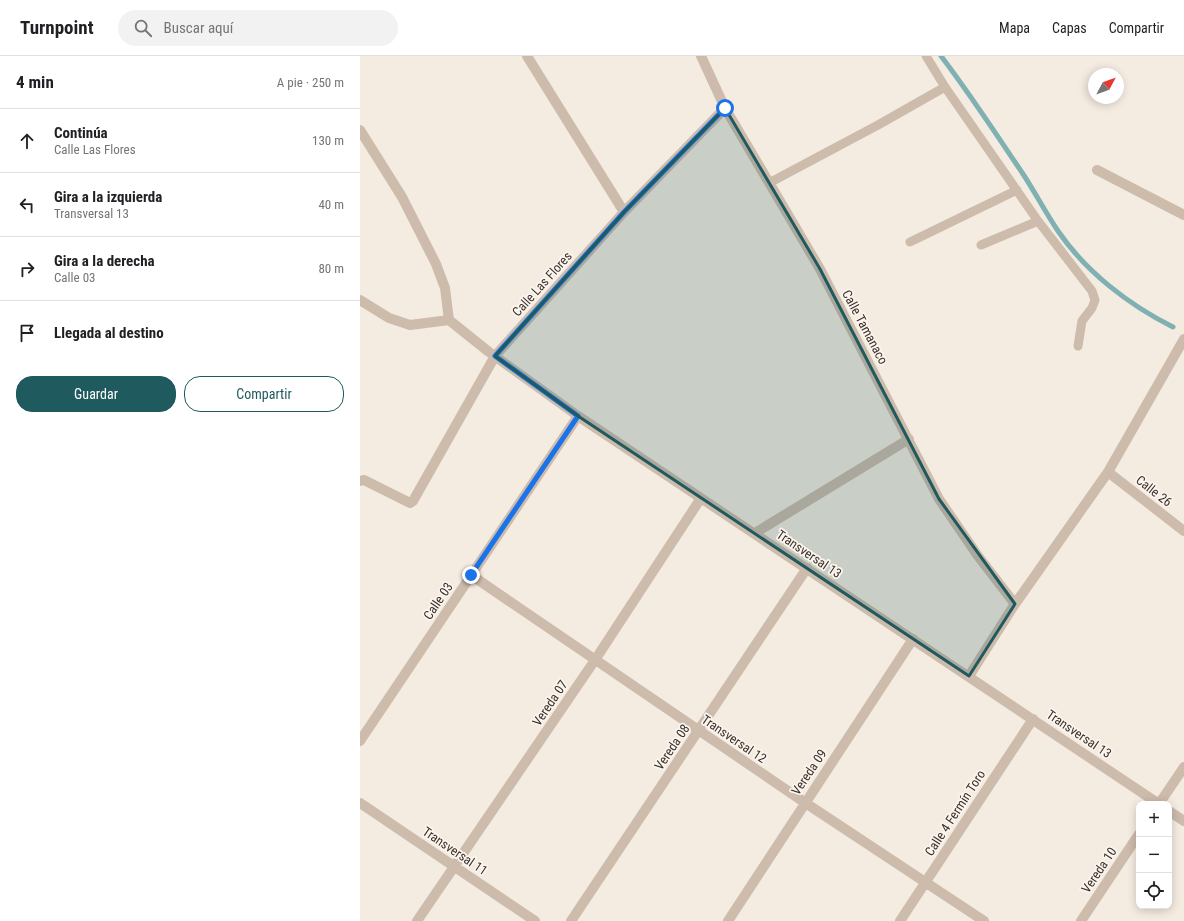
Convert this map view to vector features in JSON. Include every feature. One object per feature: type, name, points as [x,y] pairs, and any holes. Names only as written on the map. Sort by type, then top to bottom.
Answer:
[{"type":"street","points":[[528,56],[624,212]]},
{"type":"street","name":"Calle Tamanaco","points":[[701,56],[725,108],[820,269],[939,499],[978,556],[1015,604]]},
{"type":"street","name":"Calle Las Flores","points":[[360,481],[364,480],[410,503],[413,501],[495,356],[624,212],[725,108]]},
{"type":"street","points":[[360,130],[402,197],[436,264],[445,288],[450,320],[410,325],[389,318],[360,300]]},
{"type":"street","points":[[1097,170],[1184,215]]},
{"type":"street","name":"Transversal 13","points":[[450,320],[495,356],[578,416],[1155,801]]},
{"type":"street","points":[[969,676],[1015,604],[1108,472],[1184,339]]},
{"type":"street","name":"Calle 03","points":[[360,741],[578,416]]},
{"type":"street","points":[[755,534],[909,439]]},
{"type":"street","name":"Calle 26","points":[[1108,472],[1184,531]]},
{"type":"street","name":"Vereda 07","points":[[417,921],[595,660],[701,498]]},
{"type":"street","name":"Vereda 08","points":[[571,921],[807,568]]},
{"type":"street","name":"Transversal 12","points":[[471,575],[804,802],[984,921]]},
{"type":"street","name":"Vereda 09","points":[[728,921],[804,802],[913,639]]},
{"type":"street","name":"Calle 4 Fermín Toro","points":[[900,921],[1033,719]]},
{"type":"street","points":[[1161,801],[1184,767]]},
{"type":"street","name":"Transversal 11","points":[[360,803],[535,921]]},
{"type":"street","points":[[1172,813],[1184,821]]},
{"type":"street","name":"Vereda 10","points":[[1081,921],[1137,837]]},
{"type":"lane","points":[[926,56],[945,87],[1038,220],[1092,291],[1095,300],[1092,308],[1082,321],[1078,346]]},
{"type":"lane","points":[[769,183],[878,125],[945,87]]},
{"type":"lane","points":[[910,242],[1017,190]]},
{"type":"lane","points":[[981,245],[1038,220]]},
{"type":"highlighted area","points":[[725,108],[820,269],[939,499],[1015,604],[969,676],[578,416],[495,356],[624,212]]},
{"type":"waterway","points":[[941,56],[993,129],[1053,224],[1069,246],[1095,274],[1125,298],[1173,327]]},
{"type":"route","points":[[471,575],[578,416],[495,356],[624,212],[725,108]]}]
